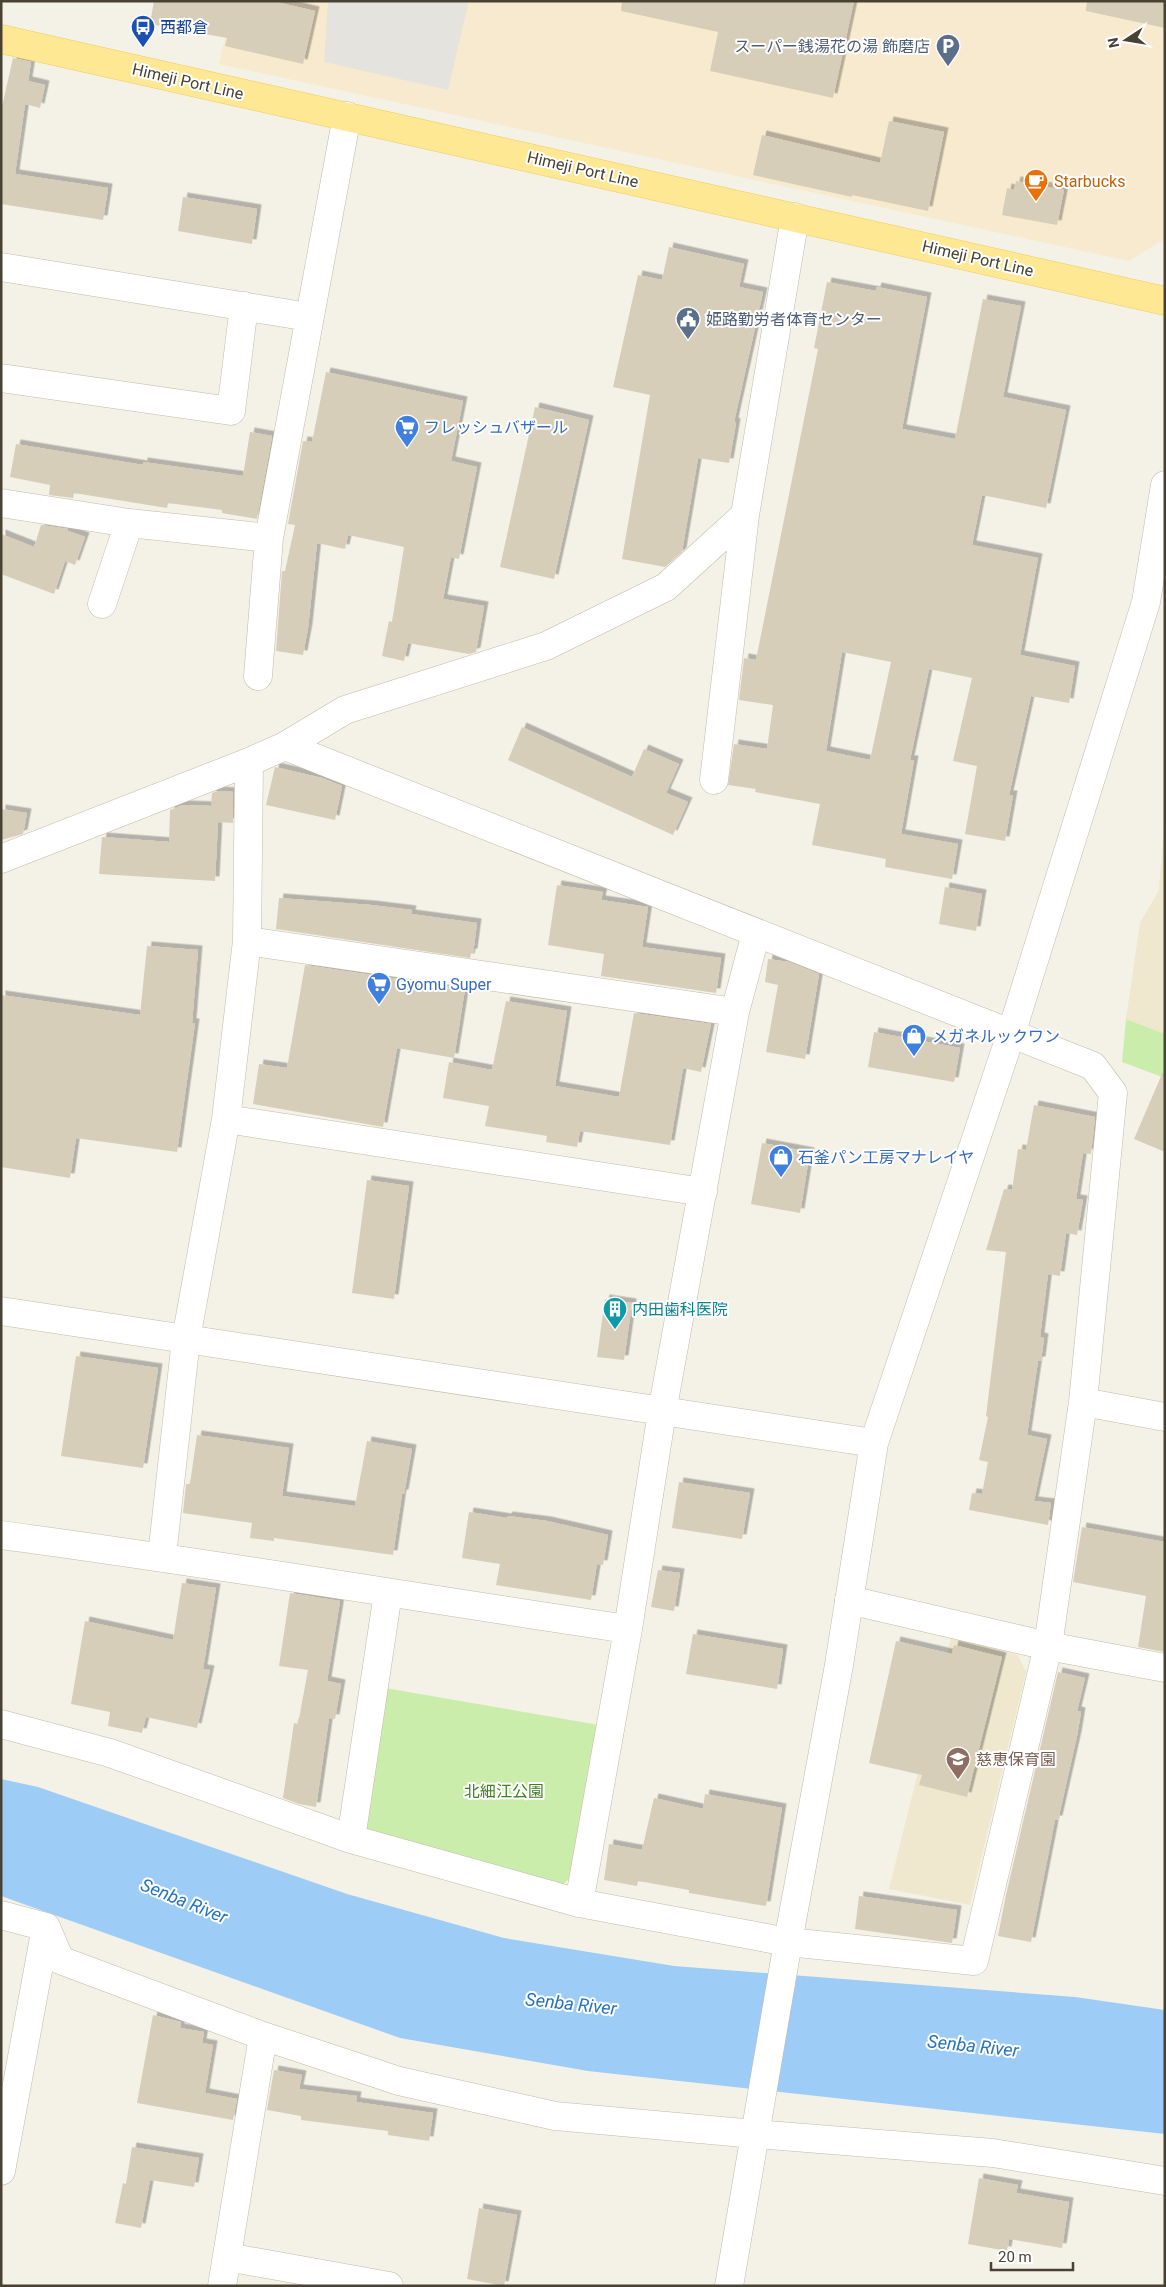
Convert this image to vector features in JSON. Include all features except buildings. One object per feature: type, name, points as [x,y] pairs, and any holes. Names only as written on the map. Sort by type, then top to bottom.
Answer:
[{"type":"main road","name":"Himeji Port Line","points":[[1,39],[1165,300]]},
{"type":"street","points":[[258,676],[269,538],[347,116]]},
{"type":"street","points":[[714,780],[746,515],[795,217]]},
{"type":"street","points":[[1,267],[310,316]]},
{"type":"street","points":[[1,378],[231,412],[244,306]]},
{"type":"street","points":[[729,2286],[849,1600],[874,1443],[1011,1034],[1146,602],[1165,485]]},
{"type":"street","points":[[1,503],[129,523],[269,538]]},
{"type":"street","points":[[1,859],[249,762],[285,746],[345,710],[546,646],[666,587],[746,515]]},
{"type":"street","points":[[102,604],[129,523]]},
{"type":"street","points":[[1,1724],[110,1753],[351,1839],[579,1903],[788,1942],[974,1962],[1048,1646],[1083,1402],[1113,1093],[1092,1066],[285,746]]},
{"type":"street","points":[[162,1556],[186,1339],[226,1119],[247,941],[249,762]]},
{"type":"street","points":[[579,1903],[628,1629],[662,1412],[735,1012],[756,933]]},
{"type":"street","points":[[247,941],[735,1012]]},
{"type":"street","points":[[226,1119],[703,1192]]},
{"type":"street","points":[[1,1311],[874,1443]]},
{"type":"street","points":[[1083,1402],[1165,1417]]},
{"type":"street","points":[[1,1535],[162,1556],[388,1593],[628,1629]]},
{"type":"street","points":[[351,1839],[388,1593]]},
{"type":"street","points":[[849,1600],[1048,1646],[1165,1668]]},
{"type":"street","points":[[1,1915],[46,1927]]},
{"type":"street","points":[[46,1927],[60,1960],[263,2036],[399,2081],[555,2116],[993,2153],[1165,2181]]},
{"type":"street","points":[[1,2171],[46,1927]]},
{"type":"street","points":[[222,2286],[263,2036]]},
{"type":"street","points":[[227,2257],[390,2286]]},
{"type":"shaded area","points":[[233,1],[1165,1],[1165,239],[1129,261],[219,64]]},
{"type":"shaded area","points":[[328,1],[469,1],[448,90],[324,62]]},
{"type":"shaded area","points":[[1165,816],[1165,1034],[1126,1019],[1140,923],[1159,890]]},
{"type":"shaded area","name":"慈恵保育園","points":[[951,1638],[1018,1655],[1026,1672],[970,1905],[889,1889]]},
{"type":"green space","points":[[1126,1019],[1165,1034],[1165,1078],[1122,1062]]},
{"type":"green space","name":"北細江公園","points":[[385,1688],[599,1725],[570,1877],[563,1885],[370,1835],[364,1827]]},
{"type":"water","name":"Senba River","points":[[1,1779],[38,1787],[347,1894],[504,1938],[674,1966],[1075,1997],[1165,2010],[1165,2134],[588,2071],[400,2038],[1,1896]]},
{"type":"place","name":"西都倉","points":[[143,48]]},
{"type":"place","name":"スーパー銭湯花の湯 飾磨店","points":[[948,67]]},
{"type":"place","name":"Starbucks","points":[[1036,202]]},
{"type":"place","name":"姫路勤労者体育センター","points":[[688,340]]},
{"type":"place","name":"フレッシュバザール","points":[[407,448]]},
{"type":"place","name":"Gyomu Super","points":[[379,1005]]},
{"type":"place","name":"メガネルックワン","points":[[914,1057]]},
{"type":"place","name":"石釜パン工房マナレイヤ","points":[[781,1178]]},
{"type":"place","name":"内田歯科医院","points":[[615,1330]]},
{"type":"place","name":"慈恵保育園","points":[[958,1780]]}]
